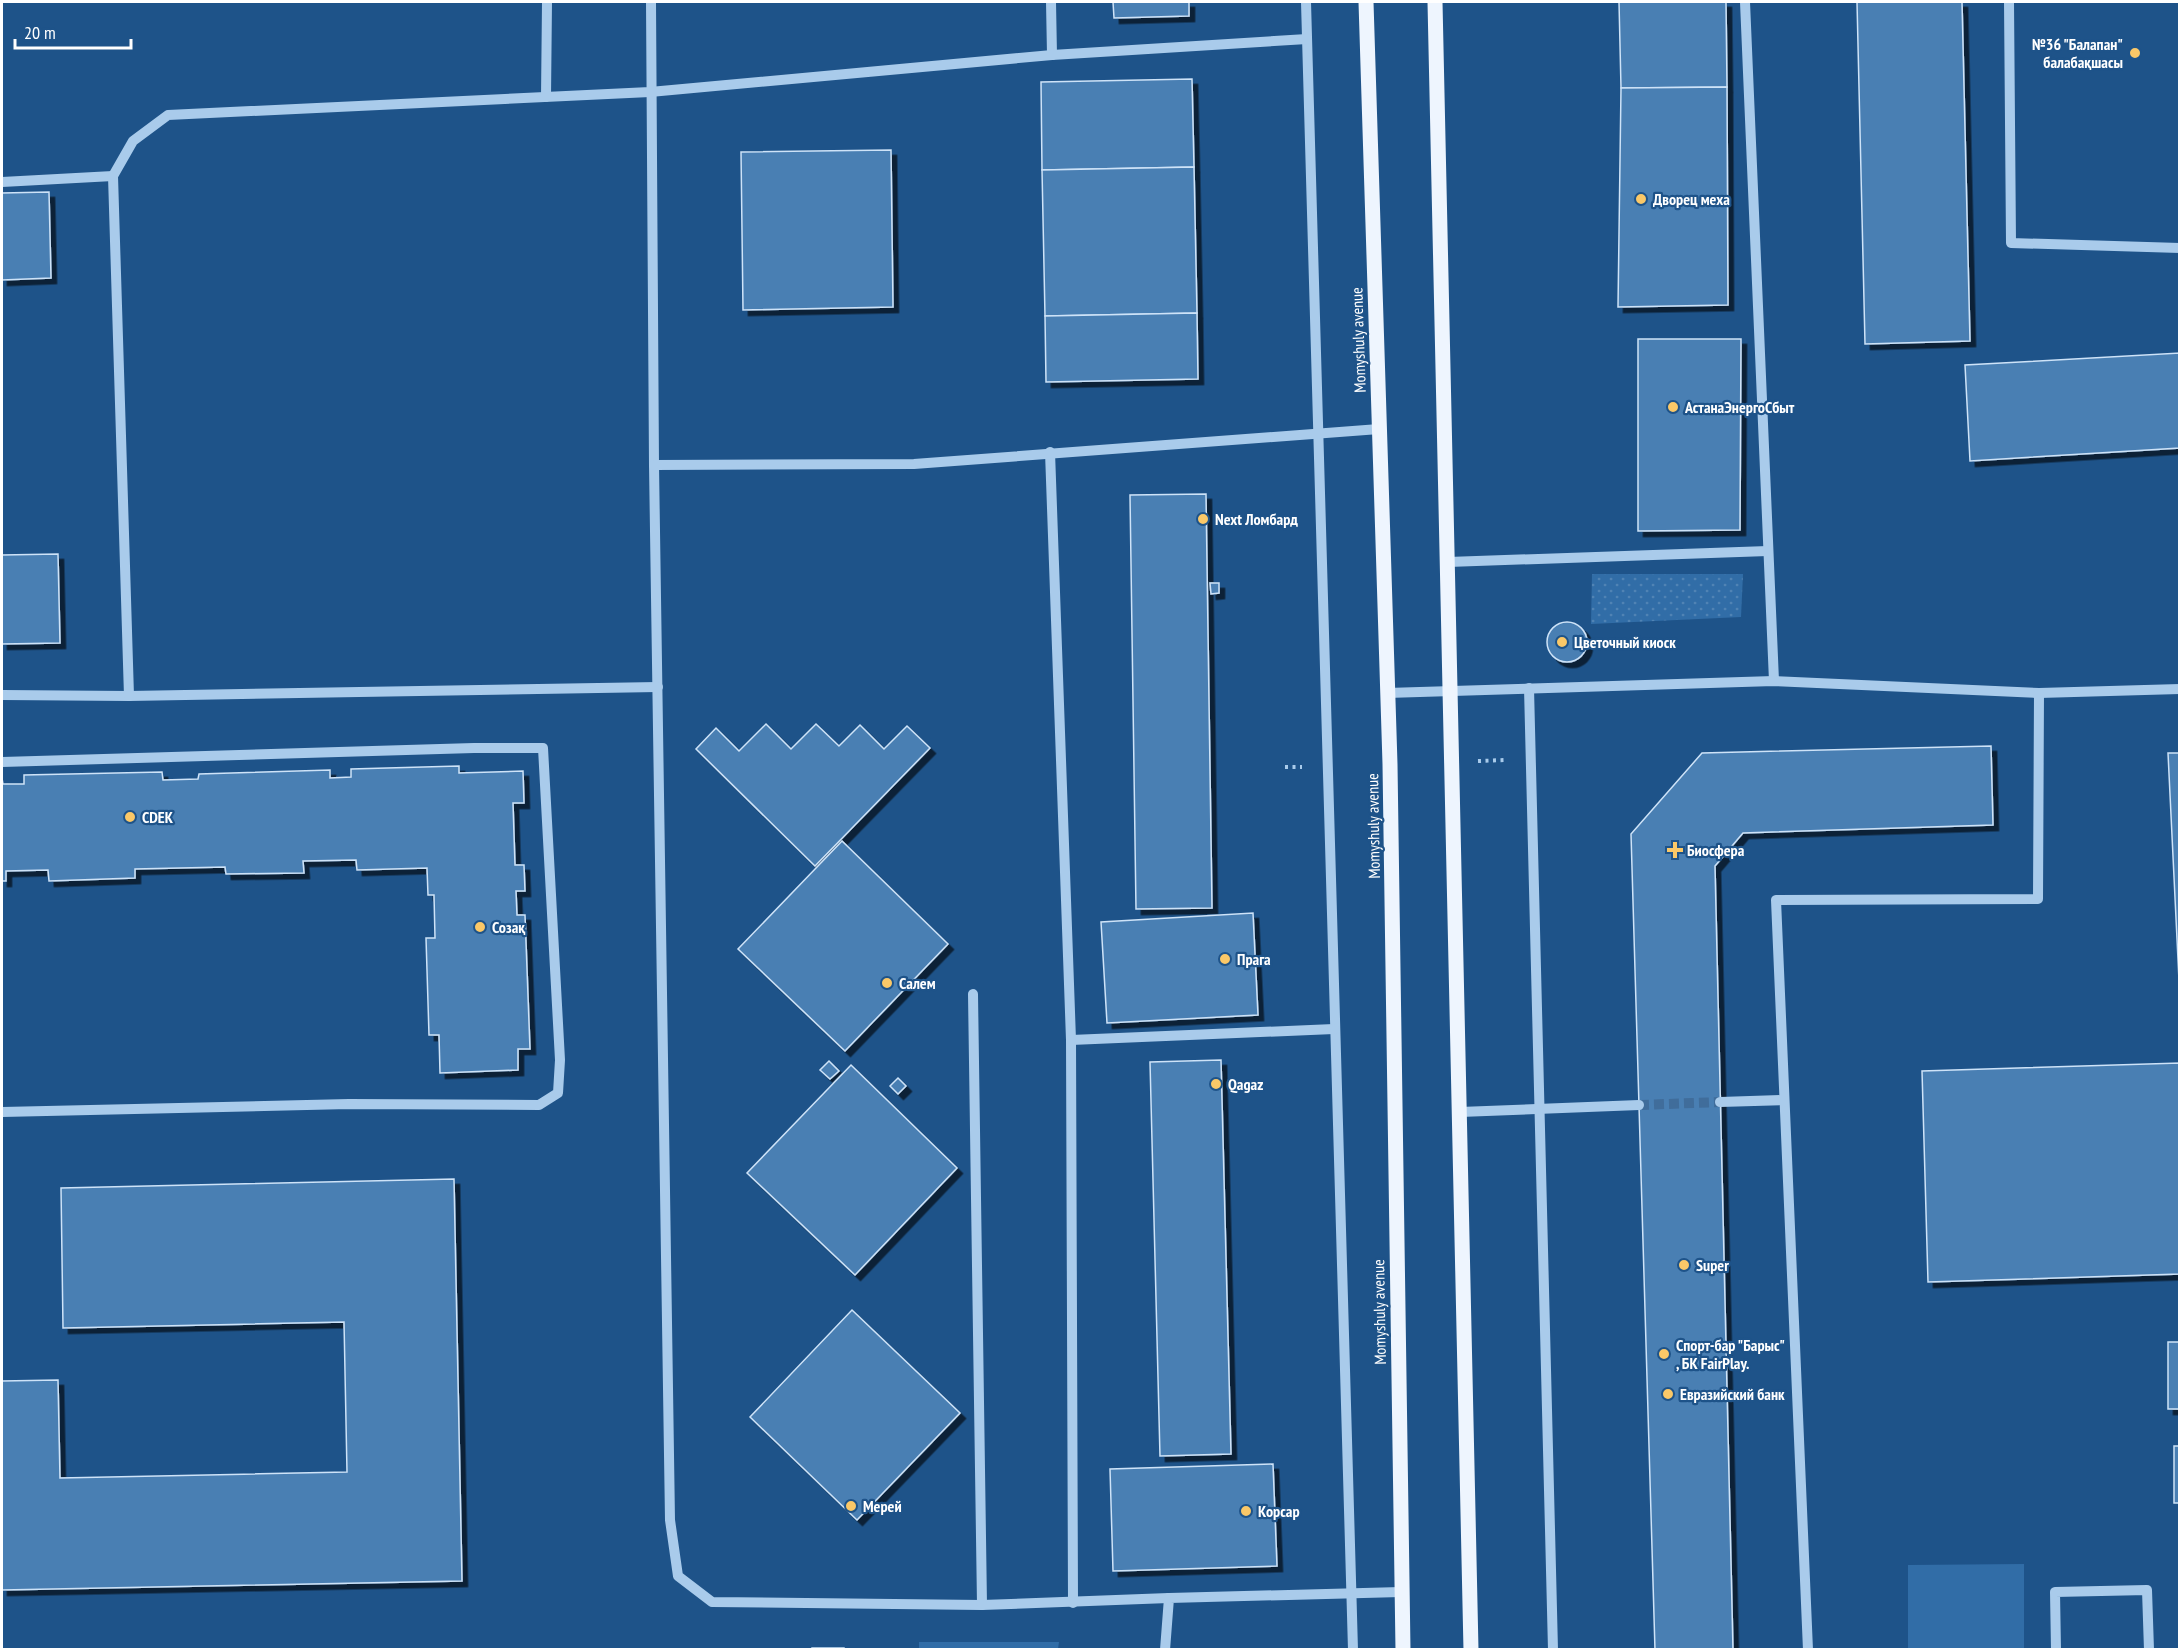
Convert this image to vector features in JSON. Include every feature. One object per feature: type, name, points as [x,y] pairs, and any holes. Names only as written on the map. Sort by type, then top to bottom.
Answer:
[{"type":"main road","name":"Momyshuly avenue","points":[[1366,2],[1387,693],[1403,1650]]},
{"type":"main road","points":[[1435,2],[1471,1650]]},
{"type":"street","points":[[546,97],[547,2]]},
{"type":"street","points":[[651,2],[654,465],[669,1508],[678,1576],[712,1602],[982,1605],[1401,1592]]},
{"type":"street","points":[[1051,2],[1052,55]]},
{"type":"street","points":[[1306,2],[1353,1650]]},
{"type":"street","points":[[1745,2],[1774,681]]},
{"type":"street","points":[[2008,2],[2011,243],[2180,248]]},
{"type":"street","points":[[129,696],[113,176],[133,141],[168,115],[650,92],[1052,55],[1307,39]]},
{"type":"street","points":[[2,182],[113,176]]},
{"type":"street","points":[[654,465],[914,464],[1378,429]]},
{"type":"street","points":[[1050,452],[1071,1040],[1073,1603]]},
{"type":"street","points":[[1448,562],[1768,551]]},
{"type":"street","points":[[1387,693],[1451,689],[1774,681],[2039,693],[2180,689]]},
{"type":"street","points":[[2,695],[129,696],[658,687]]},
{"type":"street","points":[[1529,687],[1553,1650]]},
{"type":"street","points":[[1808,1650],[1776,900],[2038,899],[2039,693]]},
{"type":"street","points":[[2,762],[474,747],[543,748],[560,1059],[558,1093],[539,1105],[349,1104],[2,1112]]},
{"type":"street","points":[[974,994],[982,1605]]},
{"type":"street","points":[[1071,1040],[1334,1029]]},
{"type":"street","points":[[1720,1102],[1784,1100]]},
{"type":"street","points":[[1460,1112],[1639,1105]]},
{"type":"street","points":[[2056,1650],[2055,1592],[2147,1590],[2149,1650]]},
{"type":"street","points":[[1165,1650],[1168,1598]]},
{"type":"shaded area","points":[[1592,574],[1743,574],[1741,617],[1591,624]]},
{"type":"shaded area","points":[[2024,1564],[2024,1649],[1908,1649],[1908,1565]]},
{"type":"shaded area","points":[[919,1642],[1059,1642],[1058,1649],[919,1650]]},
{"type":"building","points":[[1113,2],[1189,2],[1189,16],[1114,18]]},
{"type":"building","points":[[1619,2],[1726,2],[1727,87],[1621,88]]},
{"type":"building","points":[[1857,2],[1962,2],[1970,341],[1865,344]]},
{"type":"building","points":[[1192,79],[1194,167],[1042,170],[1041,82]]},
{"type":"building","points":[[1727,87],[1728,305],[1618,307],[1621,88]]},
{"type":"building","points":[[891,150],[893,307],[743,310],[741,152]]},
{"type":"building","points":[[1194,167],[1197,313],[1045,316],[1042,170]]},
{"type":"building","points":[[49,192],[51,278],[2,280],[2,193]]},
{"type":"building","points":[[1197,313],[1198,379],[1046,382],[1045,316]]},
{"type":"building","points":[[1638,339],[1741,339],[1740,530],[1638,531]]},
{"type":"building","points":[[2180,353],[2180,448],[1970,461],[1965,365]]},
{"type":"building","points":[[1206,494],[1212,908],[1136,909],[1130,495]]},
{"type":"building","points":[[58,554],[60,643],[2,644],[2,555]]},
{"type":"building","points":[[1210,583],[1219,583],[1219,593],[1211,594]]},
{"type":"building","points":[[1567,622],[1575,623],[1581,628],[1586,634],[1586,650],[1581,656],[1575,661],[1567,662],[1559,661],[1553,656],[1548,650],[1547,642],[1548,634],[1553,628],[1559,623]]},
{"type":"building","points":[[766,724],[791,749],[816,724],[839,746],[860,725],[884,749],[907,726],[930,748],[815,866],[696,749],[716,728],[739,751]]},
{"type":"building","points":[[1991,746],[1993,825],[1743,833],[1715,866],[1733,1650],[1655,1650],[1631,834],[1702,753]]},
{"type":"building","points":[[2168,753],[2180,753],[2180,1001]]},
{"type":"building","name":"Созақ","points":[[459,766],[459,773],[523,771],[524,803],[513,803],[515,865],[524,865],[525,891],[516,891],[517,915],[525,915],[530,1049],[518,1049],[518,1070],[440,1073],[439,1035],[429,1035],[426,938],[435,938],[434,895],[428,895],[427,868],[357,870],[356,860],[303,861],[304,873],[226,874],[225,867],[135,869],[135,878],[49,881],[48,870],[6,871],[6,881],[2,881],[2,778],[3,784],[24,784],[24,775],[162,772],[163,780],[198,779],[199,774],[330,770],[330,778],[351,777],[351,769]]},
{"type":"building","points":[[842,841],[948,944],[845,1051],[738,949]]},
{"type":"building","points":[[1253,913],[1258,1015],[1107,1023],[1101,922]]},
{"type":"building","points":[[1221,1060],[1231,1454],[1160,1456],[1150,1062]]},
{"type":"building","points":[[829,1061],[839,1071],[830,1079],[820,1070]]},
{"type":"building","points":[[2180,1063],[2180,1274],[1928,1282],[1922,1071]]},
{"type":"building","points":[[851,1065],[957,1168],[855,1275],[747,1173]]},
{"type":"building","points":[[898,1078],[906,1086],[898,1094],[890,1086]]},
{"type":"building","points":[[454,1179],[462,1581],[2,1590],[2,1381],[58,1380],[60,1478],[347,1472],[344,1322],[63,1328],[61,1188]]},
{"type":"building","points":[[852,1310],[960,1413],[857,1520],[750,1417]]},
{"type":"building","points":[[2168,1342],[2180,1342],[2180,1409],[2168,1409]]},
{"type":"building","points":[[2174,1446],[2180,1446],[2180,1503],[2174,1503]]},
{"type":"building","points":[[1273,1464],[1277,1566],[1113,1571],[1110,1469]]},
{"type":"building","points":[[812,1648],[844,1648],[844,1650],[812,1650]]},
{"type":"tunnel","points":[[1639,1105],[1720,1102]]},
{"type":"place","name":"№36 \"Балапан\" балабақшасы","points":[[2135,53]]},
{"type":"place","name":"Дворец меха","points":[[1641,199]]},
{"type":"place","name":"АстанаЭнергоСбыт","points":[[1673,407]]},
{"type":"place","name":"Next Ломбард","points":[[1203,519]]},
{"type":"place","name":"Цветочный киоск","points":[[1562,642]]},
{"type":"place","name":"CDEK","points":[[130,817]]},
{"type":"place","name":"Биосфера","points":[[1675,850]]},
{"type":"place","name":"Созақ","points":[[480,927]]},
{"type":"place","name":"Прага","points":[[1225,959]]},
{"type":"place","name":"Салем","points":[[887,983]]},
{"type":"place","name":"Qagaz","points":[[1216,1084]]},
{"type":"place","name":"Super","points":[[1684,1265]]},
{"type":"place","name":"Спорт-бар \"Барыс\" , БК FairPlay.","points":[[1664,1354]]},
{"type":"place","name":"Евразийский банк","points":[[1668,1394]]},
{"type":"place","name":"Мерей","points":[[851,1506]]},
{"type":"place","name":"Корсар","points":[[1246,1511]]}]
